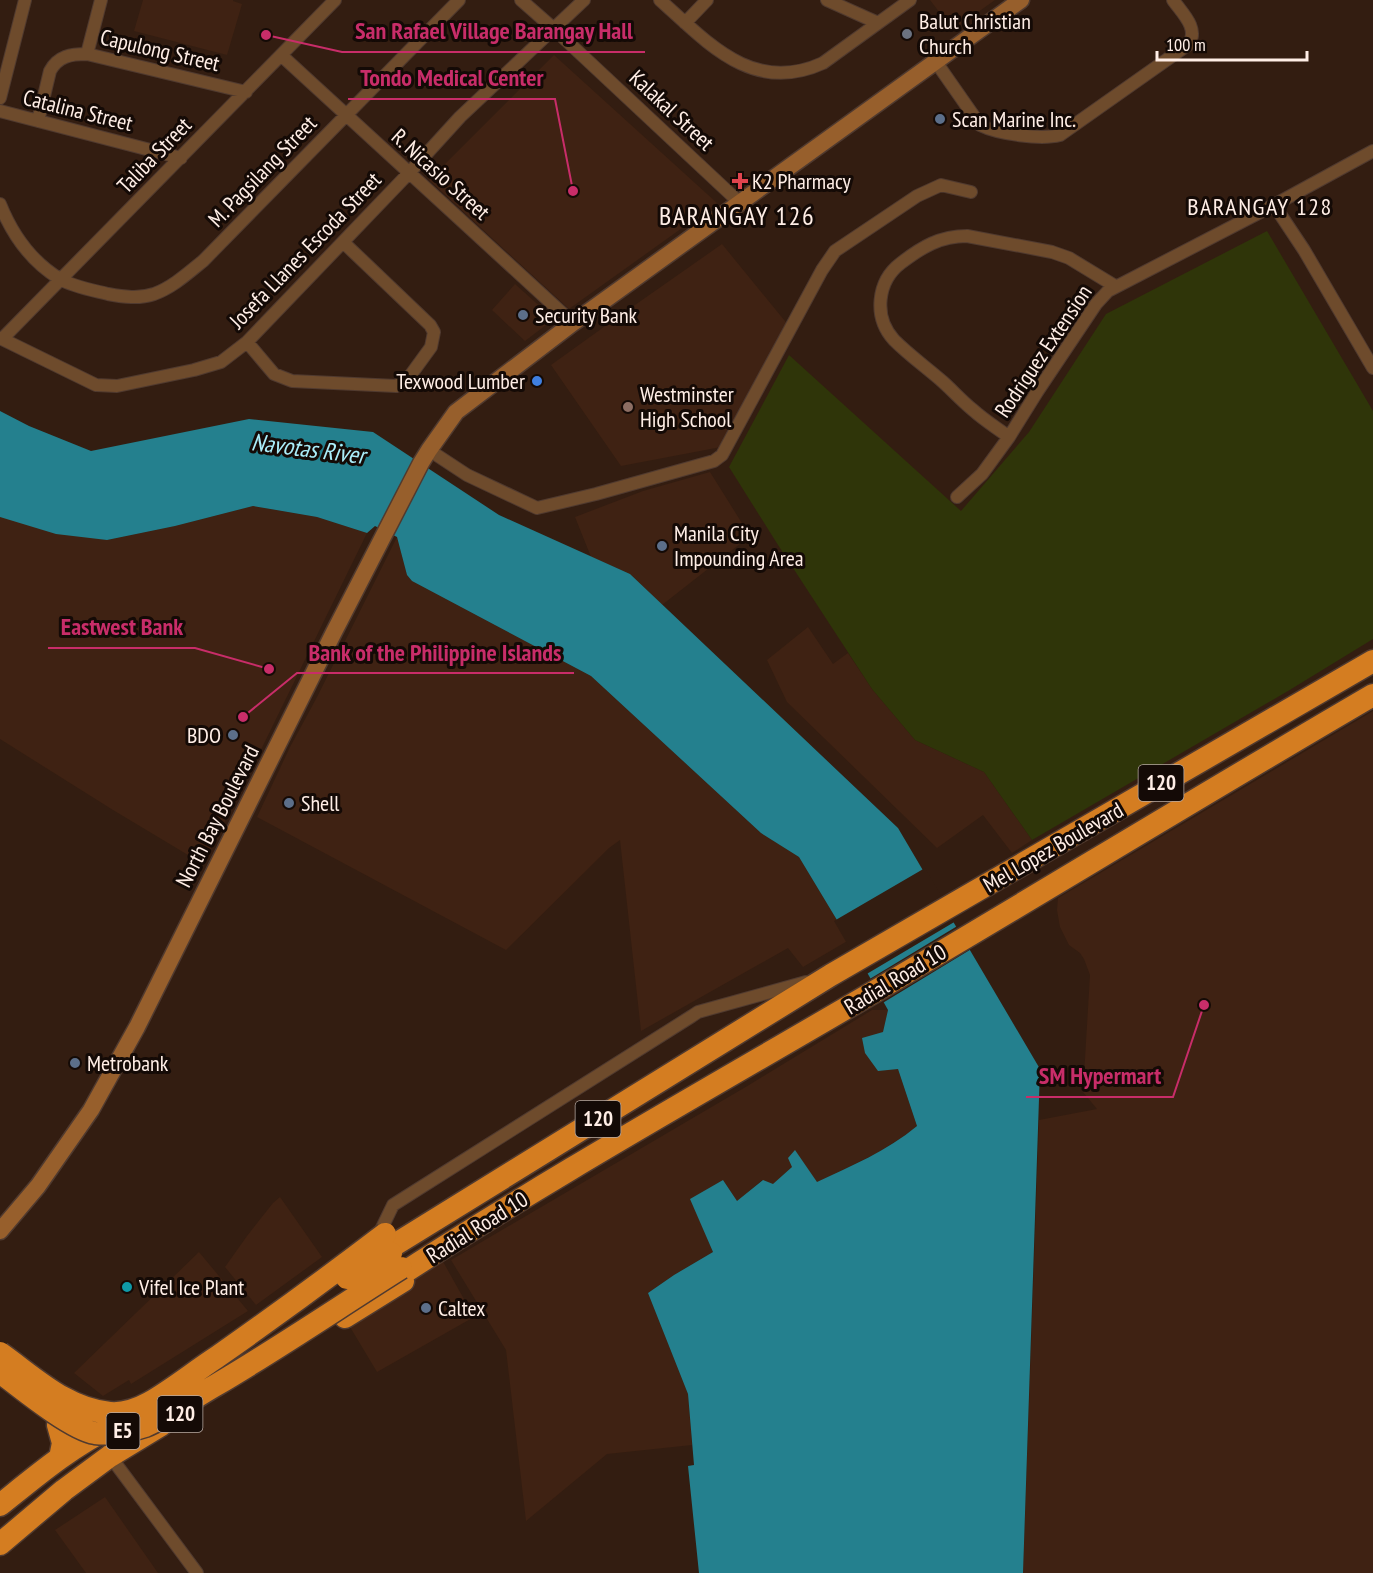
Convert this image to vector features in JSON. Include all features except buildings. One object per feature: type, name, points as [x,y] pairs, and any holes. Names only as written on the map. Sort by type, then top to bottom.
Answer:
[{"type":"highway","name":"Mel Lopez Boulevard","points":[[950,907],[1373,661]]},
{"type":"highway","name":"Mel Lopez Boulevard","points":[[970,934],[1373,695]]},
{"type":"highway","name":"Radial Road 10","points":[[0,1506],[82,1442],[148,1408],[366,1262],[831,975],[950,907]]},
{"type":"highway","name":"Radial Road 10","points":[[0,1544],[64,1490],[110,1456],[301,1341],[432,1254],[555,1179],[970,934]]},
{"type":"highway","points":[[234,1345],[386,1234],[652,1069],[753,1008],[831,975]]},
{"type":"highway","points":[[248,1366],[334,1323],[646,1133],[678,1106]]},
{"type":"highway","points":[[234,1345],[395,1260],[248,1366]]},
{"type":"highway","points":[[366,1262],[380,1288]]},
{"type":"highway","name":"E5","points":[[0,1353],[67,1401],[89,1409],[115,1413],[138,1408],[148,1403],[234,1345]]},
{"type":"highway","name":"E5","points":[[0,1372],[80,1428],[93,1432],[110,1433],[133,1429],[153,1422],[248,1366]]},
{"type":"highway","points":[[80,1412],[118,1417],[137,1414]]},
{"type":"highway","points":[[58,1425],[63,1443],[60,1458]]},
{"type":"main road","name":"North Bay Boulevard","points":[[0,1231],[38,1186],[91,1110],[138,1027],[334,632],[425,456],[456,412],[573,323],[1021,0]]},
{"type":"street","points":[[0,98],[25,0]]},
{"type":"street","points":[[87,54],[101,0]]},
{"type":"street","name":"Taliba Street","points":[[1,338],[62,280],[335,0]]},
{"type":"street","name":"M. Pagsilang Street","points":[[0,204],[24,247],[44,268],[62,280],[89,290],[137,298],[170,288],[203,261],[459,0]]},
{"type":"street","name":"Kalakal Street","points":[[521,0],[740,203]]},
{"type":"street","name":"Josefa Llanes Escoda Street","points":[[1,338],[96,385],[117,386],[221,362],[247,342],[460,117],[584,0]]},
{"type":"street","points":[[660,0],[719,52],[735,62],[772,73],[808,70],[823,63],[910,0]]},
{"type":"street","points":[[685,23],[707,0]]},
{"type":"street","points":[[827,0],[878,23]]},
{"type":"street","points":[[936,62],[980,125],[990,130],[1031,136],[1060,135],[1189,44],[1193,37],[1193,28],[1173,0]]},
{"type":"street","name":"Capulong Street","points":[[38,121],[50,71],[53,65],[66,56],[87,54],[246,92]]},
{"type":"street","name":"R. Nicasio Street","points":[[281,55],[573,323]]},
{"type":"street","name":"Catalina Street","points":[[0,111],[181,158]]},
{"type":"street","name":"Rodriguez Extension","points":[[957,497],[982,474],[1010,437],[1102,296],[1115,286],[1274,205],[1373,151]]},
{"type":"street","points":[[425,456],[537,508],[714,461],[722,455],[835,251],[917,195],[941,185],[971,192]]},
{"type":"street","points":[[1274,205],[1304,250],[1373,368]]},
{"type":"street","points":[[1010,437],[973,410],[894,339],[882,315],[880,297],[885,280],[899,265],[937,240],[953,236],[967,236],[1053,252],[1069,258],[1115,286]]},
{"type":"street","points":[[247,342],[274,374],[292,381],[396,386],[406,380],[431,347],[434,333],[430,325],[343,242]]},
{"type":"street","points":[[366,1262],[393,1204],[698,1012],[831,975]]},
{"type":"street","points":[[110,1456],[197,1573]]},
{"type":"shaded area","points":[[143,0],[233,0],[242,4],[227,55],[134,31]]},
{"type":"shaded area","points":[[930,0],[995,0],[953,30]]},
{"type":"shaded area","points":[[554,55],[717,203],[569,309],[429,180]]},
{"type":"shaded area","points":[[722,244],[789,326],[721,447],[621,466],[551,365]]},
{"type":"shaded area","name":"Security Bank","points":[[515,284],[554,319],[525,341],[492,310]]},
{"type":"shaded area","name":"Manila City Impounding Area","points":[[710,472],[750,536],[662,605],[630,574],[591,557],[575,517],[643,491]]},
{"type":"shaded area","points":[[253,506],[317,517],[367,533],[203,864],[0,739],[0,517],[107,540]]},
{"type":"shaded area","points":[[397,537],[407,575],[412,581],[591,676],[761,833],[799,857],[849,940],[803,967],[788,948],[641,1031],[620,840],[609,848],[506,950],[257,817]]},
{"type":"shaded area","points":[[808,627],[833,664],[848,653],[872,689],[915,740],[984,772],[1032,840],[1012,853],[983,815],[937,848],[787,702],[767,660]]},
{"type":"shaded area","points":[[1373,711],[1373,1573],[1023,1573],[1039,1120],[1097,1109],[1083,1092],[1090,975],[1084,959],[1069,945],[1060,927],[1057,910],[1058,898]]},
{"type":"shaded area","points":[[872,1010],[888,1010],[883,1032],[917,1126],[877,1153],[816,1183],[792,1167],[773,1185],[762,1180],[737,1202],[723,1180],[691,1199],[713,1252],[648,1293],[688,1394],[692,1445],[607,1454],[526,1521],[506,1350],[451,1260]]},
{"type":"shaded area","points":[[280,1197],[322,1257],[256,1305],[225,1267],[247,1236]]},
{"type":"shaded area","points":[[199,1252],[248,1311],[131,1384],[129,1380],[103,1396],[74,1373]]},
{"type":"shaded area","points":[[441,1258],[474,1317],[377,1372],[344,1317]]},
{"type":"shaded area","points":[[105,1497],[158,1573],[86,1573],[55,1530]]},
{"type":"green space","points":[[1267,231],[1373,411],[1373,639],[1032,840],[984,772],[915,740],[872,689],[729,467],[789,355],[961,511],[1029,432],[1106,314]]},
{"type":"water","name":"Navotas River","points":[[0,411],[29,426],[91,451],[249,419],[373,432],[499,515],[630,574],[898,828],[1040,1069],[1023,1573],[699,1573],[688,1466],[694,1465],[688,1394],[648,1293],[713,1252],[690,1199],[723,1180],[737,1201],[763,1180],[773,1184],[792,1167],[788,1158],[795,1150],[817,1182],[881,1150],[917,1126],[898,1069],[878,1071],[865,1053],[862,1038],[883,1032],[888,1010],[799,857],[761,833],[591,676],[412,581],[407,575],[397,537],[375,526],[367,533],[317,517],[253,506],[107,540],[56,534],[0,517]]},
{"type":"pier","points":[[925,868],[956,921],[865,975],[834,921]]},
{"type":"pier","points":[[959,925],[973,948],[881,1004],[868,980]]},
{"type":"place","name":"Balut Christian Church","points":[[907,34]]},
{"type":"place","name":"San Rafael Village Barangay Hall","points":[[266,35]]},
{"type":"place","name":"Scan Marine Inc.","points":[[940,119]]},
{"type":"place","name":"K2 Pharmacy","points":[[740,181]]},
{"type":"place","name":"Tondo Medical Center","points":[[573,191]]},
{"type":"place","name":"Security Bank","points":[[523,315]]},
{"type":"place","name":"Texwood Lumber","points":[[537,381]]},
{"type":"place","name":"Westminster High School","points":[[628,407]]},
{"type":"place","name":"Manila City Impounding Area","points":[[662,546]]},
{"type":"place","name":"Eastwest Bank","points":[[269,669]]},
{"type":"place","name":"Bank of the Philippine Islands","points":[[243,717]]},
{"type":"place","name":"BDO","points":[[233,735]]},
{"type":"place","name":"Shell","points":[[289,803]]},
{"type":"place","name":"SM Hypermart","points":[[1204,1005]]},
{"type":"place","name":"Metrobank","points":[[75,1063]]},
{"type":"place","name":"Vifel Ice Plant","points":[[127,1287]]},
{"type":"place","name":"Caltex","points":[[426,1308]]},
{"type":"district","name":"BARANGAY 128","points":[[1260,207]]},
{"type":"district","name":"BARANGAY 126","points":[[737,216]]}]
